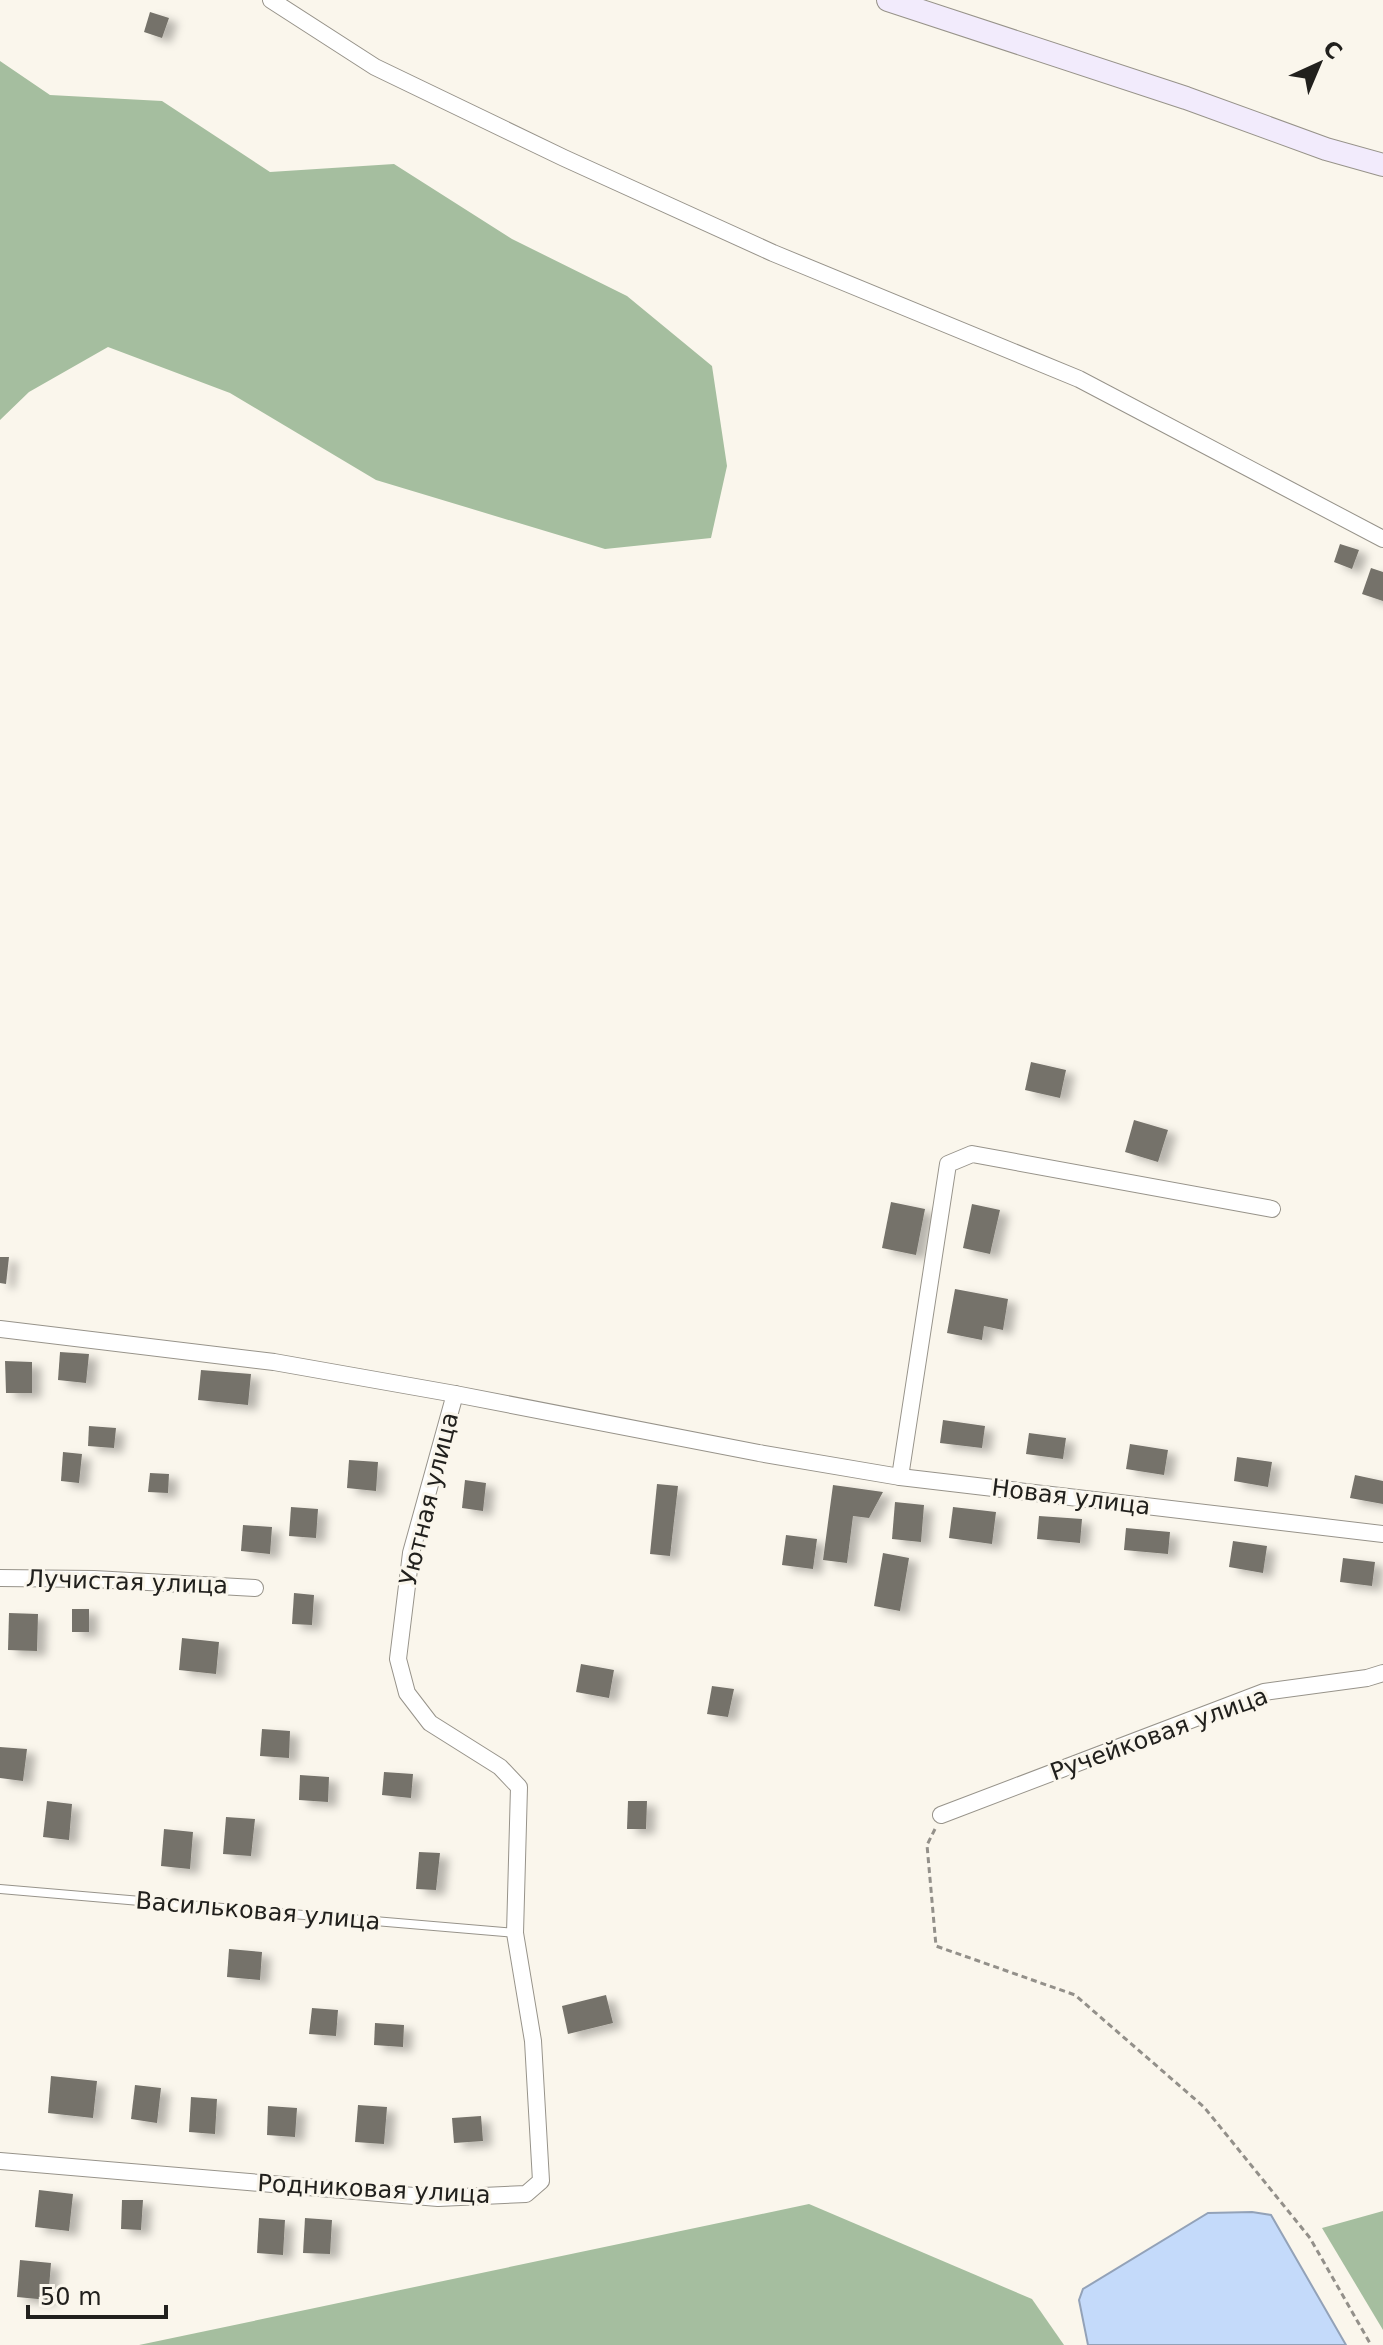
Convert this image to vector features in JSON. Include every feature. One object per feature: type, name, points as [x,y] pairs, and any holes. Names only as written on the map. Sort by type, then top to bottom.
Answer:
[{"type":"main road","points":[[888,0],[1101,68],[1326,149],[1383,165]]},
{"type":"street","points":[[271,0],[388,74],[773,253],[1079,379],[1383,539]]},
{"type":"street","points":[[900,1477],[948,1164],[972,1154],[1272,1209]]},
{"type":"street","name":"Новая улица","points":[[0,1329],[274,1362],[900,1477],[1383,1534]]},
{"type":"street","name":"Уютная улица","points":[[455,1394],[411,1553],[398,1659],[407,1693],[430,1723],[500,1767],[519,1787],[515,1933]]},
{"type":"street","name":"Лучистая улица","points":[[0,1578],[94,1579],[255,1588]]},
{"type":"street","name":"Ручейковая улица","points":[[941,1815],[1264,1692],[1367,1678],[1383,1673]]},
{"type":"street","name":"Родниковая улица","points":[[0,2161],[438,2198],[526,2194],[541,2181],[541,2152],[533,2041],[515,1933]]},
{"type":"lane","name":"Васильковая улица","points":[[0,1889],[515,1933]]},
{"type":"path","points":[[941,1815],[927,1845],[936,1946],[1075,1995],[1204,2107],[1310,2238],[1371,2345]]},
{"type":"green space","points":[[0,61],[50,95],[162,101],[270,172],[394,164],[512,239],[627,296],[712,366],[727,466],[711,538],[605,549],[376,480],[230,393],[108,347],[29,392],[0,420]]},
{"type":"green space","points":[[809,2204],[1032,2299],[1064,2345],[139,2345]]},
{"type":"green space","points":[[1383,2211],[1383,2330],[1322,2228]]},
{"type":"water","points":[[1208,2213],[1271,2215],[1346,2345],[1088,2345],[1079,2300],[1083,2289]]},
{"type":"building","points":[[150,12],[169,18],[162,38],[144,32]]},
{"type":"building","points":[[1340,544],[1359,550],[1352,569],[1334,562]]},
{"type":"building","points":[[1371,568],[1383,572],[1383,601],[1362,594]]},
{"type":"building","points":[[1031,1062],[1066,1070],[1060,1098],[1025,1090]]},
{"type":"building","points":[[1134,1120],[1168,1130],[1158,1162],[1125,1152]]},
{"type":"building","points":[[891,1202],[925,1209],[916,1255],[882,1248]]},
{"type":"building","points":[[972,1204],[1000,1210],[990,1254],[963,1248]]},
{"type":"building","points":[[0,1257],[9,1257],[6,1284],[0,1283]]},
{"type":"building","points":[[955,1289],[1008,1299],[1003,1330],[984,1326],[982,1340],[947,1333]]},
{"type":"building","points":[[60,1352],[89,1354],[86,1383],[58,1380]]},
{"type":"building","points":[[5,1361],[32,1362],[32,1393],[6,1393]]},
{"type":"building","points":[[201,1370],[251,1374],[248,1405],[198,1400]]},
{"type":"building","points":[[943,1420],[985,1426],[982,1448],[940,1443]]},
{"type":"building","points":[[89,1426],[116,1428],[114,1448],[88,1446]]},
{"type":"building","points":[[1029,1433],[1066,1438],[1063,1459],[1026,1454]]},
{"type":"building","points":[[1130,1444],[1168,1450],[1164,1475],[1126,1469]]},
{"type":"building","points":[[63,1452],[82,1454],[79,1483],[61,1481]]},
{"type":"building","points":[[1237,1457],[1272,1462],[1268,1487],[1234,1481]]},
{"type":"building","points":[[349,1460],[378,1462],[376,1491],[347,1488]]},
{"type":"building","points":[[150,1473],[169,1474],[168,1493],[148,1492]]},
{"type":"building","points":[[1355,1475],[1383,1481],[1383,1504],[1350,1498]]},
{"type":"building","points":[[465,1480],[486,1483],[483,1511],[462,1508]]},
{"type":"building","points":[[657,1484],[678,1486],[670,1556],[650,1554]]},
{"type":"building","points":[[833,1485],[883,1492],[869,1518],[853,1516],[847,1563],[823,1560]]},
{"type":"building","points":[[895,1502],[924,1505],[921,1542],[892,1539]]},
{"type":"building","points":[[291,1507],[318,1509],[316,1538],[289,1536]]},
{"type":"building","points":[[953,1507],[996,1512],[992,1544],[949,1538]]},
{"type":"building","points":[[1039,1516],[1082,1519],[1080,1543],[1037,1539]]},
{"type":"building","points":[[243,1525],[272,1527],[270,1554],[241,1551]]},
{"type":"building","points":[[1126,1528],[1170,1532],[1168,1554],[1124,1550]]},
{"type":"building","points":[[786,1535],[817,1539],[813,1569],[782,1565]]},
{"type":"building","points":[[1233,1541],[1267,1546],[1263,1573],[1229,1567]]},
{"type":"building","points":[[883,1553],[909,1558],[900,1611],[874,1606]]},
{"type":"building","points":[[1343,1558],[1375,1562],[1372,1586],[1340,1582]]},
{"type":"building","points":[[294,1593],[314,1595],[312,1625],[292,1624]]},
{"type":"building","points":[[72,1609],[89,1609],[89,1632],[72,1632]]},
{"type":"building","points":[[9,1613],[38,1614],[37,1651],[8,1650]]},
{"type":"building","points":[[182,1638],[219,1642],[216,1674],[179,1670]]},
{"type":"building","points":[[581,1664],[614,1670],[609,1698],[576,1692]]},
{"type":"building","points":[[712,1686],[734,1689],[728,1717],[707,1714]]},
{"type":"building","points":[[262,1729],[290,1731],[289,1758],[260,1756]]},
{"type":"building","points":[[0,1747],[27,1749],[23,1781],[0,1778]]},
{"type":"building","points":[[384,1772],[413,1774],[411,1798],[382,1795]]},
{"type":"building","points":[[300,1775],[329,1777],[328,1802],[299,1800]]},
{"type":"building","points":[[47,1801],[72,1804],[69,1840],[43,1837]]},
{"type":"building","points":[[628,1801],[647,1801],[646,1829],[627,1829]]},
{"type":"building","points":[[226,1817],[255,1819],[251,1856],[223,1854]]},
{"type":"building","points":[[164,1829],[193,1832],[190,1869],[161,1866]]},
{"type":"building","points":[[419,1852],[440,1853],[436,1890],[416,1889]]},
{"type":"building","points":[[229,1949],[262,1952],[260,1980],[227,1977]]},
{"type":"building","points":[[606,1995],[613,2023],[568,2034],[562,2006]]},
{"type":"building","points":[[312,2008],[338,2010],[336,2036],[309,2034]]},
{"type":"building","points":[[375,2023],[404,2025],[403,2047],[374,2045]]},
{"type":"building","points":[[51,2076],[97,2081],[93,2118],[48,2113]]},
{"type":"building","points":[[135,2085],[161,2088],[157,2123],[131,2119]]},
{"type":"building","points":[[191,2097],[217,2099],[215,2134],[189,2132]]},
{"type":"building","points":[[358,2105],[387,2107],[384,2144],[355,2142]]},
{"type":"building","points":[[268,2106],[297,2108],[295,2137],[267,2135]]},
{"type":"building","points":[[481,2116],[483,2141],[454,2143],[452,2118]]},
{"type":"building","points":[[39,2190],[73,2194],[69,2231],[35,2227]]},
{"type":"building","points":[[122,2200],[143,2200],[141,2230],[121,2229]]},
{"type":"building","points":[[259,2218],[285,2220],[283,2255],[257,2253]]},
{"type":"building","points":[[305,2218],[332,2220],[330,2254],[303,2253]]},
{"type":"building","points":[[20,2260],[51,2263],[48,2300],[17,2297]]}]
